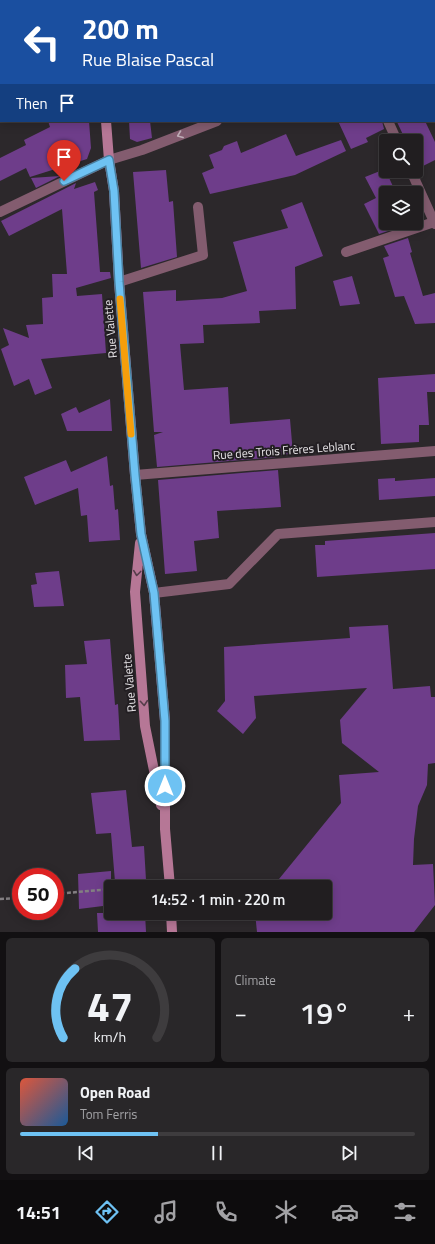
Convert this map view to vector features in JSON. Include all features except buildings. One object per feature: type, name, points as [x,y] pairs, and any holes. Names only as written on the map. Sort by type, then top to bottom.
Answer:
[{"type":"main road","name":"Rue Valette","points":[[106,122],[109,160],[114,191],[119,282],[135,475],[141,534],[154,593],[165,721],[165,829],[169,880]]},
{"type":"main road","name":"Rue Valette","points":[[141,534],[134,592],[145,726],[165,829]]},
{"type":"main road","points":[[171,920],[172,932]]},
{"type":"street","points":[[0,212],[109,160],[142,150],[214,122]]},
{"type":"street","points":[[388,122],[394,134]]},
{"type":"street","points":[[346,252],[435,223],[414,178]]},
{"type":"street","points":[[119,282],[203,255],[198,207]]},
{"type":"street","name":"Rue des Trois Frères Leblanc","points":[[135,475],[435,451]]},
{"type":"street","points":[[154,593],[229,584],[278,534],[435,522]]},
{"type":"path","points":[[64,893],[104,890]]},
{"type":"path","points":[[0,899],[12,898]]},
{"type":"slow traffic","points":[[120,299],[131,434]]},
{"type":"route","points":[[64,181],[89,168],[109,160],[114,191],[119,282],[141,534],[154,593],[165,721],[165,786]]}]
